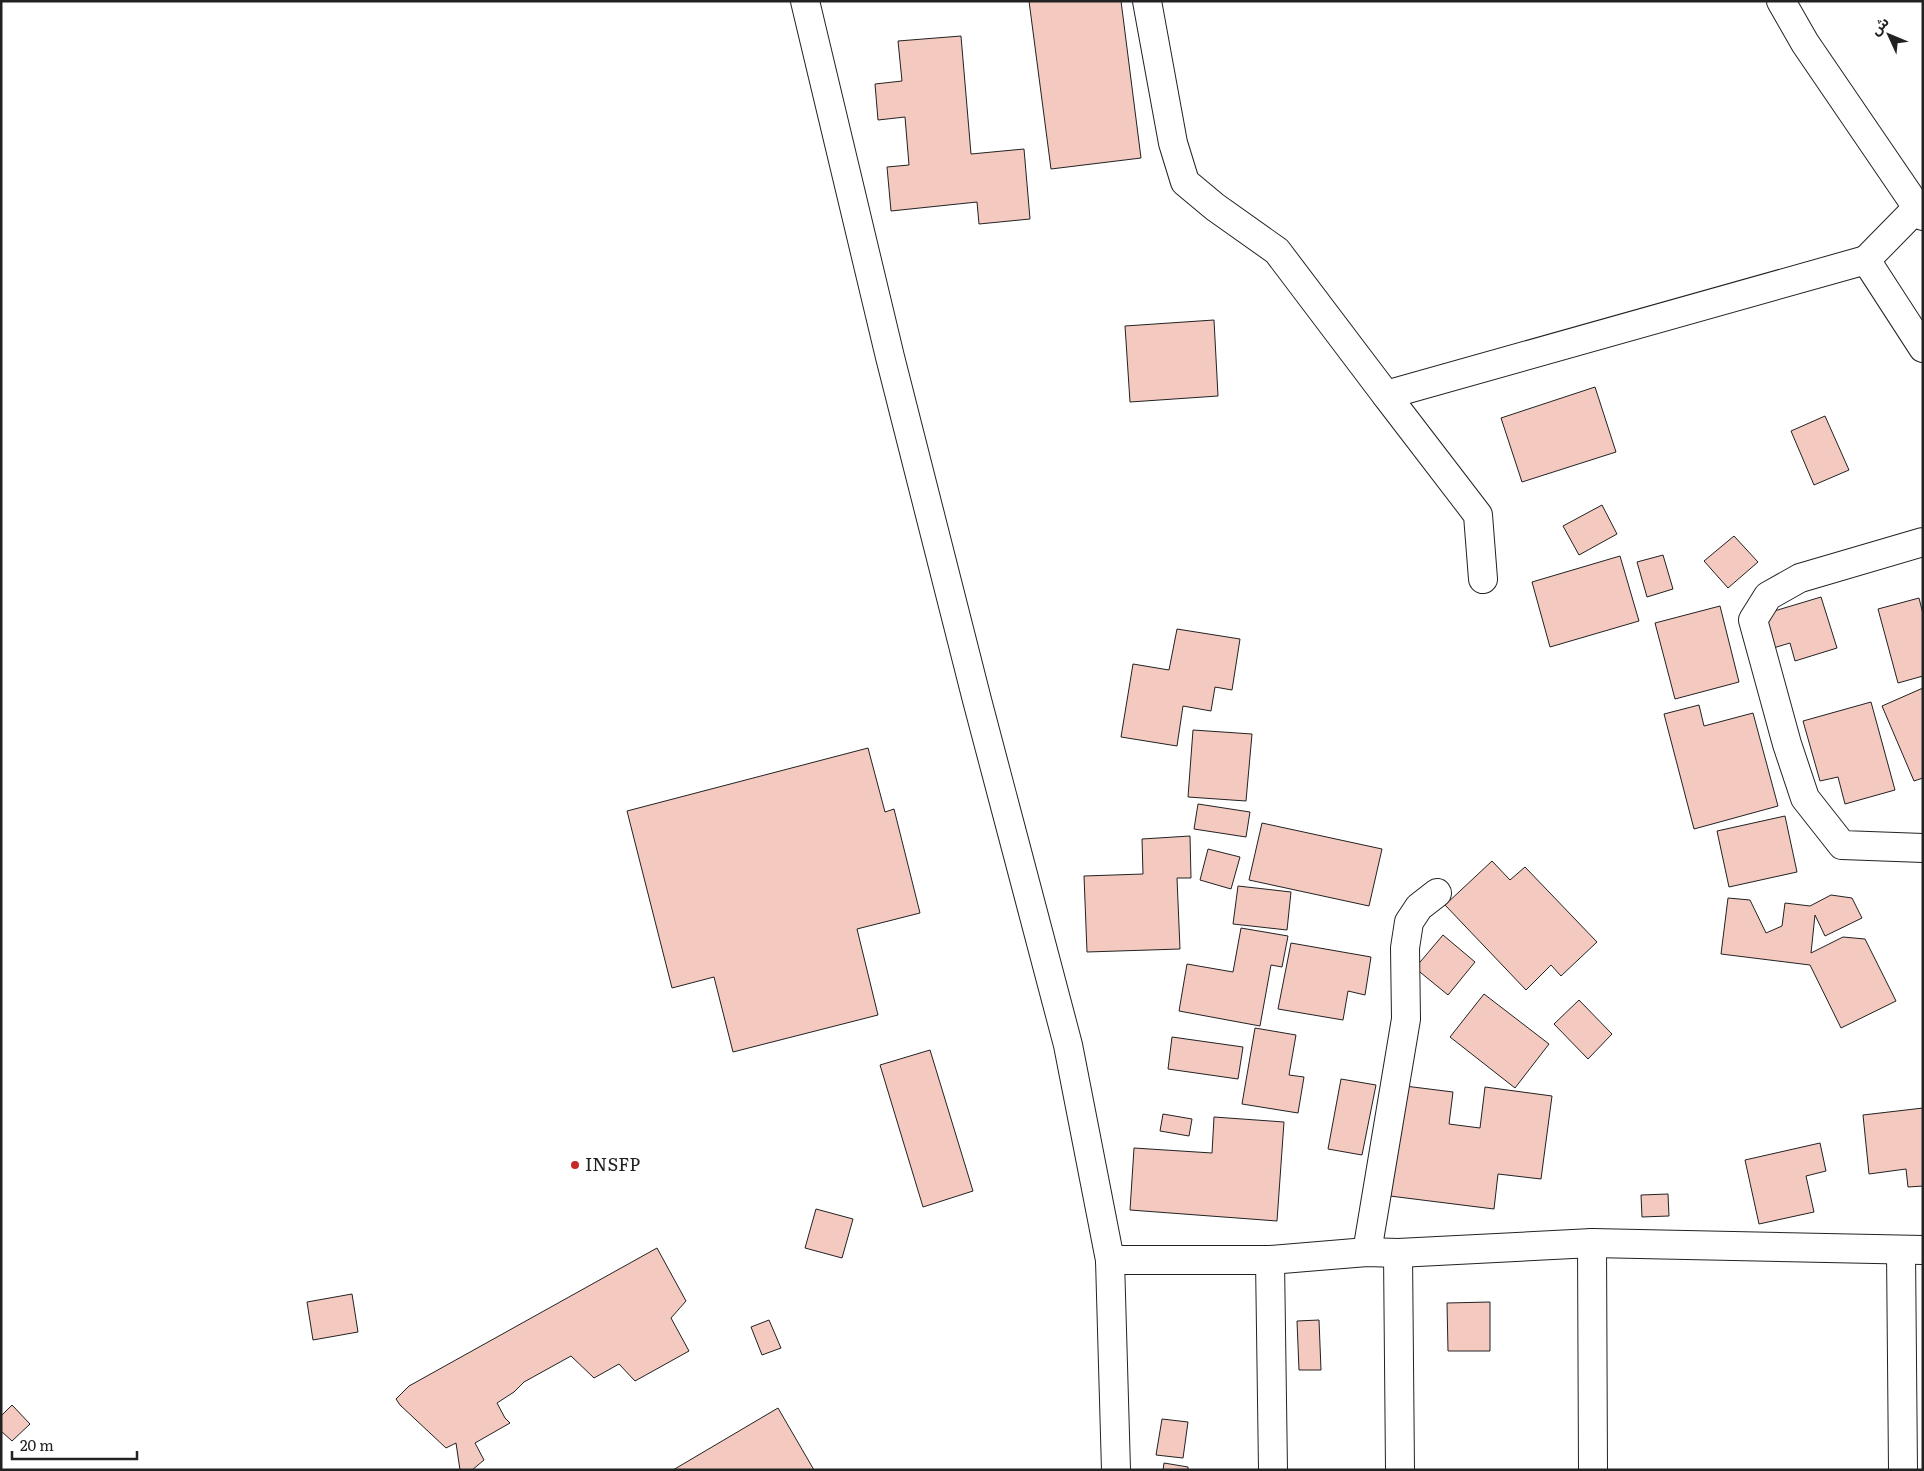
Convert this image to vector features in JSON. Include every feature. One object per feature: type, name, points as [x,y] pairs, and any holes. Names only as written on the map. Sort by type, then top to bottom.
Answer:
[{"type":"street","points":[[805,1],[888,347],[1068,1044],[1110,1260],[1116,1470]]},
{"type":"street","points":[[1147,1],[1173,142],[1186,182],[1215,207],[1277,251],[1386,396],[1462,491],[1478,515],[1483,578]]},
{"type":"street","points":[[1386,396],[1866,260],[1920,212],[1804,43],[1781,1]]},
{"type":"street","points":[[1866,260],[1923,348]]},
{"type":"street","points":[[1923,542],[1800,578],[1768,596],[1753,620],[1787,744],[1805,798],[1842,844],[1923,848]]},
{"type":"street","points":[[1367,1252],[1406,1019],[1405,948],[1409,922],[1419,907],[1437,893]]},
{"type":"street","points":[[1110,1260],[1270,1260],[1367,1252],[1398,1253],[1592,1244],[1912,1250],[1903,1470]]},
{"type":"street","points":[[1592,1244],[1593,1470]]},
{"type":"street","points":[[1398,1253],[1400,1470]]},
{"type":"street","points":[[1270,1260],[1273,1470]]},
{"type":"building","points":[[1029,1],[1121,1],[1141,158],[1051,169]]},
{"type":"building","points":[[961,36],[971,154],[1024,149],[1030,219],[979,224],[977,202],[891,211],[887,167],[909,165],[905,117],[878,120],[875,84],[902,81],[898,41]]},
{"type":"building","points":[[1214,320],[1218,396],[1130,402],[1125,326]]},
{"type":"building","points":[[1595,387],[1616,452],[1522,482],[1501,418]]},
{"type":"building","points":[[1825,416],[1849,470],[1814,485],[1791,431]]},
{"type":"building","points":[[1602,505],[1617,534],[1579,555],[1563,526]]},
{"type":"building","points":[[1734,536],[1758,562],[1728,588],[1704,561]]},
{"type":"building","points":[[1663,555],[1673,589],[1647,597],[1637,562]]},
{"type":"building","points":[[1620,556],[1639,621],[1550,647],[1532,582]]},
{"type":"building","points":[[1821,597],[1837,648],[1795,661],[1790,643],[1770,649],[1761,615]]},
{"type":"building","points":[[1919,598],[1923,614],[1923,676],[1898,683],[1878,609]]},
{"type":"building","points":[[1720,606],[1739,682],[1675,699],[1655,623]]},
{"type":"building","points":[[1177,629],[1240,639],[1232,690],[1215,687],[1211,711],[1183,706],[1177,746],[1121,737],[1133,664],[1169,670]]},
{"type":"building","points":[[1923,688],[1923,778],[1914,781],[1882,706]]},
{"type":"building","points":[[1871,702],[1895,790],[1845,804],[1838,777],[1820,781],[1803,721]]},
{"type":"building","points":[[1699,705],[1704,726],[1753,713],[1778,806],[1694,829],[1664,714]]},
{"type":"building","points":[[1193,730],[1252,734],[1246,801],[1188,797]]},
{"type":"building","points":[[868,748],[885,812],[894,809],[920,913],[857,929],[878,1015],[733,1052],[714,977],[672,988],[627,811]]},
{"type":"building","points":[[1198,804],[1250,812],[1246,837],[1194,829]]},
{"type":"building","points":[[1785,816],[1797,872],[1729,887],[1717,831]]},
{"type":"building","points":[[1262,823],[1382,849],[1369,906],[1249,880]]},
{"type":"building","points":[[1190,836],[1191,878],[1177,878],[1180,949],[1087,952],[1084,876],[1143,874],[1142,839]]},
{"type":"building","points":[[1208,849],[1240,857],[1231,889],[1200,880]]},
{"type":"building","points":[[1492,861],[1510,880],[1525,867],[1597,942],[1561,976],[1551,965],[1526,990],[1445,905]]},
{"type":"building","points":[[1238,886],[1291,892],[1287,930],[1233,924]]},
{"type":"building","points":[[1831,895],[1852,898],[1862,918],[1825,936],[1815,915],[1811,953],[1843,937],[1865,939],[1896,1001],[1841,1028],[1810,965],[1721,954],[1728,898],[1750,900],[1766,933],[1782,926],[1785,903],[1810,906]]},
{"type":"building","points":[[1241,928],[1288,936],[1282,967],[1271,965],[1260,1026],[1179,1011],[1187,964],[1233,972]]},
{"type":"building","points":[[1443,935],[1475,962],[1448,995],[1415,968]]},
{"type":"building","points":[[1291,943],[1371,957],[1365,995],[1348,991],[1343,1020],[1278,1009]]},
{"type":"building","points":[[1484,994],[1549,1044],[1515,1088],[1450,1037]]},
{"type":"building","points":[[1579,1000],[1612,1034],[1588,1059],[1554,1024]]},
{"type":"building","points":[[1255,1028],[1296,1035],[1289,1075],[1304,1077],[1298,1113],[1242,1104]]},
{"type":"building","points":[[1172,1037],[1243,1047],[1238,1079],[1168,1069]]},
{"type":"building","points":[[930,1050],[973,1191],[923,1207],[880,1065]]},
{"type":"building","points":[[1341,1079],[1376,1085],[1362,1155],[1328,1149]]},
{"type":"building","points":[[1405,1086],[1453,1092],[1449,1124],[1480,1128],[1485,1087],[1552,1096],[1541,1179],[1498,1174],[1494,1209],[1390,1196]]},
{"type":"building","points":[[1923,1108],[1923,1186],[1908,1187],[1906,1169],[1869,1174],[1863,1115]]},
{"type":"building","points":[[1163,1114],[1192,1119],[1189,1136],[1160,1131]]},
{"type":"building","points":[[1214,1117],[1284,1122],[1277,1221],[1130,1210],[1134,1148],[1212,1153]]},
{"type":"building","points":[[1820,1143],[1826,1171],[1806,1176],[1814,1212],[1759,1224],[1745,1160]]},
{"type":"building","points":[[1668,1194],[1669,1216],[1642,1217],[1641,1195]]},
{"type":"building","points":[[816,1209],[853,1219],[842,1258],[805,1248]]},
{"type":"building","points":[[657,1248],[686,1301],[671,1318],[689,1351],[635,1381],[619,1364],[594,1378],[571,1356],[524,1382],[514,1392],[497,1403],[510,1423],[475,1443],[484,1460],[472,1470],[460,1470],[456,1443],[446,1448],[396,1399],[409,1386]]},
{"type":"building","points":[[352,1294],[358,1332],[313,1340],[307,1302]]},
{"type":"building","points":[[1490,1302],[1490,1351],[1448,1351],[1447,1303]]},
{"type":"building","points":[[769,1320],[781,1348],[762,1355],[751,1327]]},
{"type":"building","points":[[1319,1320],[1321,1370],[1299,1370],[1297,1321]]},
{"type":"building","points":[[12,1405],[30,1424],[12,1441],[1,1431],[1,1416]]},
{"type":"building","points":[[778,1408],[814,1470],[673,1470]]},
{"type":"building","points":[[1162,1419],[1188,1422],[1183,1458],[1156,1455]]},
{"type":"building","points":[[1164,1463],[1188,1467],[1188,1470],[1163,1470]]},
{"type":"place","name":"INSFP","points":[[575,1165]]}]
